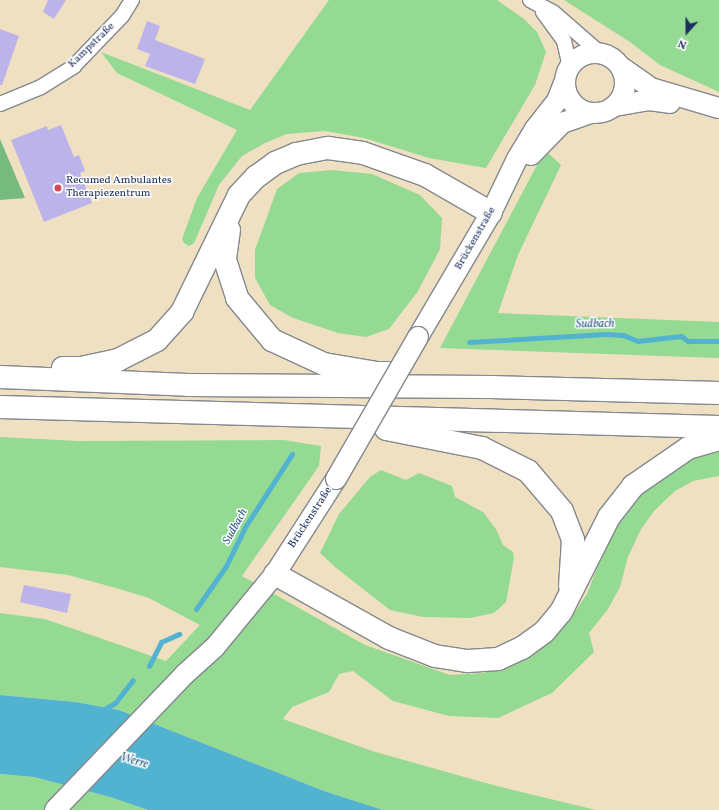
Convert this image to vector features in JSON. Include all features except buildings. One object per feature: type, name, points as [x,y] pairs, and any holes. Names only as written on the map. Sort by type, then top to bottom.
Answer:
[{"type":"highway","points":[[0,367],[81,368],[118,360],[157,340],[182,312],[239,196],[256,177],[275,163],[296,154],[328,148],[363,153],[425,175],[491,213]]},
{"type":"highway","points":[[239,196],[228,236],[226,260],[237,298],[272,340],[324,364],[377,373],[495,376],[528,388]]},
{"type":"highway","points":[[0,377],[188,385],[528,388],[719,393]]},
{"type":"highway","points":[[0,407],[719,427]]},
{"type":"highway","points":[[328,417],[482,448],[528,472],[562,511],[573,540],[570,597]]},
{"type":"highway","points":[[275,574],[389,638],[435,656],[468,661],[498,659],[522,648],[544,632],[570,597],[609,517],[633,486],[688,448],[719,439]]},
{"type":"main road","points":[[600,53],[608,56],[651,88],[719,110],[649,100],[615,106],[604,112],[591,113],[572,103],[567,75],[583,55],[600,53]]},
{"type":"main road","points":[[615,106],[624,92],[624,75],[621,67]]},
{"type":"main road","name":"Brückenstraße","points":[[55,810],[185,674],[215,646],[275,574],[336,479],[491,213],[508,182],[517,159],[535,129],[557,101],[567,75]]},
{"type":"main road","name":"Brückenstraße","points":[[508,182],[545,138],[562,123],[591,113]]},
{"type":"street","name":"Kampstraße","points":[[0,104],[41,87],[74,66],[122,16],[132,0]]},
{"type":"street","points":[[531,1],[553,12],[586,44],[600,53]]},
{"type":"street","points":[[531,1],[556,27],[564,41],[567,75]]},
{"type":"green space","points":[[329,0],[497,0],[524,19],[537,32],[546,52],[535,85],[486,168],[429,158],[364,138],[325,131],[287,134],[265,143],[242,156],[219,185],[194,243],[189,246],[184,243],[182,239],[197,198],[237,130],[117,73],[101,52],[250,110]]},
{"type":"green space","points":[[564,0],[719,0],[719,92],[660,65],[630,42]]},
{"type":"green space","points":[[0,139],[25,198],[0,200]]},
{"type":"green space","points":[[545,150],[561,165],[518,255],[498,313],[719,322],[719,358],[440,348]]},
{"type":"green space","points":[[332,170],[372,174],[420,195],[442,218],[440,249],[418,291],[389,329],[366,337],[338,333],[293,318],[270,305],[255,278],[255,250],[277,189],[299,173]]},
{"type":"green space","points":[[0,437],[79,441],[284,440],[321,446],[319,466],[242,576],[365,645],[450,675],[483,673],[518,661],[568,622],[587,594],[614,524],[629,500],[681,461],[719,452],[719,476],[693,481],[675,491],[654,511],[640,531],[628,557],[620,587],[608,609],[589,633],[594,652],[552,693],[498,718],[449,716],[393,701],[353,671],[339,674],[329,692],[292,707],[283,719],[372,751],[493,785],[596,810],[383,810],[324,791],[119,710],[76,702],[0,695],[0,613],[45,619],[166,661],[200,625],[149,598],[116,588],[68,575],[0,567]]},
{"type":"green space","points":[[381,470],[406,480],[419,473],[452,486],[455,497],[483,512],[496,529],[503,545],[513,552],[514,558],[506,602],[494,613],[470,618],[423,617],[390,610],[335,567],[320,553],[339,514],[370,477]]},
{"type":"green space","points":[[0,774],[34,777],[110,797],[148,810],[0,810]]},
{"type":"water","name":"Werre","points":[[0,695],[76,702],[119,710],[324,791],[383,810],[148,810],[110,797],[34,777],[0,774]]},
{"type":"waterway","name":"Sudbach","points":[[469,342],[606,334],[623,335],[638,341],[681,336],[688,341],[719,341]]},
{"type":"waterway","name":"Sudbach","points":[[196,609],[226,566],[245,527],[292,454]]},
{"type":"waterway","name":"Sudbach","points":[[149,666],[161,642],[179,634]]},
{"type":"waterway","name":"Sudbach","points":[[101,711],[115,703],[133,680]]},
{"type":"place","name":"Recumed Ambulantes Therapiezentrum","points":[[58,188]]}]
